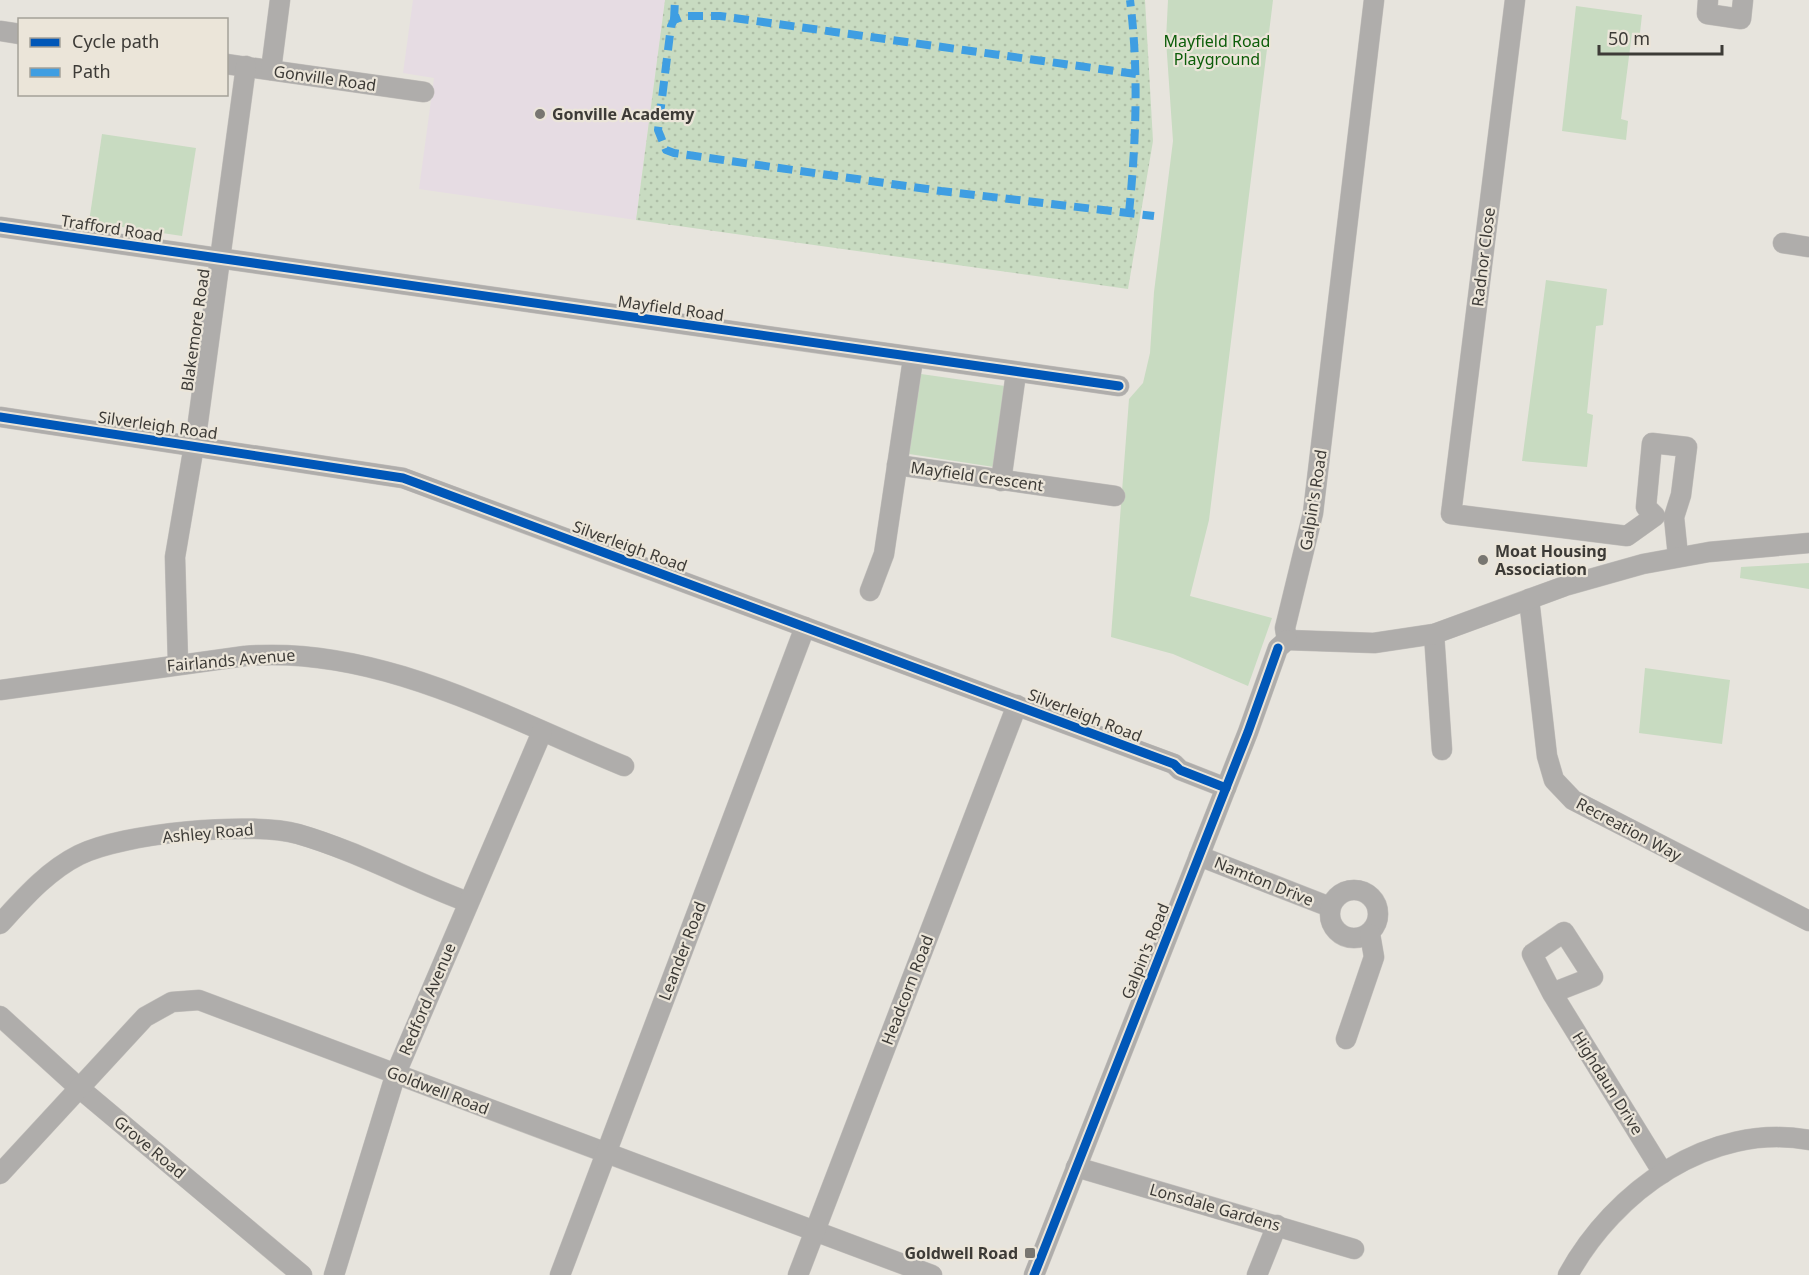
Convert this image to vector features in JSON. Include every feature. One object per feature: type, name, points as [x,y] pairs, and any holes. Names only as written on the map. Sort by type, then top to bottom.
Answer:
[{"type":"street","points":[[271,70],[280,0]]},
{"type":"street","name":"Galpin's Road","points":[[1034,1275],[1226,788],[1278,648],[1287,640],[1285,628],[1313,513],[1374,0]]},
{"type":"street","name":"Radnor Close","points":[[1515,0],[1451,514],[1622,536],[1636,532],[1647,519],[1664,516],[1678,556]]},
{"type":"street","points":[[1708,0],[1707,14],[1741,19],[1743,0]]},
{"type":"street","points":[[0,31],[18,34]]},
{"type":"street","name":"Gonville Road","points":[[236,65],[424,92]]},
{"type":"street","name":"Blakemore Road","points":[[178,663],[175,557],[198,422],[240,100],[236,65]]},
{"type":"street","name":"Trafford Road","points":[[0,227],[220,259]]},
{"type":"street","points":[[1783,243],[1809,247]]},
{"type":"street","name":"Mayfield Road","points":[[220,259],[913,359],[1119,386]]},
{"type":"street","points":[[897,465],[913,359]]},
{"type":"street","points":[[1001,481],[1016,372]]},
{"type":"street","name":"Silverleigh Road","points":[[0,417],[194,444],[403,478],[805,627],[854,636],[1017,705],[1174,764],[1180,770],[1226,788]]},
{"type":"street","name":"Mayfield Crescent","points":[[870,591],[884,554],[897,465],[1114,496]]},
{"type":"street","points":[[1287,640],[1374,643],[1434,634],[1599,575],[1678,556],[1809,543]]},
{"type":"street","name":"Recreation Way","points":[[1528,599],[1547,756],[1559,788],[1573,800],[1809,921]]},
{"type":"street","name":"Leander Road","points":[[560,1275],[805,627]]},
{"type":"street","points":[[1434,634],[1442,750]]},
{"type":"street","name":"Fairlands Avenue","points":[[0,690],[178,663],[263,655],[324,657],[365,666],[439,690],[624,766]]},
{"type":"street","name":"Headcorn Road","points":[[798,1275],[1017,705]]},
{"type":"street","name":"Redford Avenue","points":[[334,1275],[396,1073],[542,732]]},
{"type":"street","name":"Ashley Road","points":[[0,924],[34,887],[79,855],[121,842],[240,828],[264,828],[298,834],[468,902]]},
{"type":"street","name":"Namton Drive","points":[[1199,856],[1330,907]]},
{"type":"street","name":"Namton Drive","points":[[1346,1039],[1374,957],[1370,934],[1379,916],[1378,907],[1368,894],[1361,891],[1345,891],[1330,907],[1332,925],[1343,936],[1359,938],[1370,934]]},
{"type":"street","name":"Highdaun Drive","points":[[1552,993],[1663,1173]]},
{"type":"street","name":"Goldwell Road","points":[[0,1174],[78,1087],[151,1012],[172,1002],[184,1000],[215,1005],[605,1155],[932,1275]]},
{"type":"street","name":"Grove Road","points":[[0,1016],[78,1087],[302,1275]]},
{"type":"street","points":[[1568,1275],[1599,1228],[1623,1204],[1663,1173],[1695,1155],[1736,1141],[1770,1136],[1809,1140]]},
{"type":"street","name":"Lonsdale Gardens","points":[[1076,1167],[1354,1249]]},
{"type":"street","points":[[1257,1275],[1277,1225]]},
{"type":"shaded area","name":"Gonville Academy","points":[[413,0],[665,0],[636,220],[419,189],[434,78],[403,73]]},
{"type":"green space","points":[[665,0],[1145,0],[1153,141],[1128,289],[636,220]]},
{"type":"green space","name":"Mayfield Road Playground","points":[[1168,0],[1273,0],[1209,520],[1190,596],[1272,618],[1248,686],[1173,654],[1111,637],[1129,399],[1143,383],[1150,353],[1154,292],[1173,141],[1166,40]]},
{"type":"green space","points":[[1576,6],[1642,15],[1640,33],[1632,33],[1621,119],[1628,121],[1626,140],[1562,131]]},
{"type":"green space","points":[[102,134],[196,148],[182,236],[89,222]]},
{"type":"green space","points":[[1546,280],[1607,289],[1603,325],[1596,326],[1587,413],[1593,415],[1587,467],[1522,461]]},
{"type":"green space","points":[[921,374],[1005,386],[994,467],[909,454]]},
{"type":"green space","points":[[1809,563],[1809,589],[1740,578],[1741,567]]},
{"type":"green space","points":[[1645,668],[1730,680],[1722,744],[1639,733]]},
{"type":"marked path","points":[[674,20],[675,0]]},
{"type":"marked path","points":[[1129,213],[1135,106],[1135,53],[1130,0]]},
{"type":"marked path","points":[[1136,74],[720,16],[684,16],[674,20],[671,26],[658,130],[666,150],[674,153],[941,191],[1154,216]]},
{"type":"cycle path","points":[[0,227],[1119,386]]},
{"type":"cycle path","points":[[0,417],[403,478],[1174,764],[1180,770],[1226,788]]},
{"type":"cycle path","points":[[1034,1275],[1248,732],[1278,648]]},
{"type":"place","name":"Gonville Academy","points":[[540,114]]},
{"type":"place","name":"Moat Housing Association","points":[[1483,560]]},
{"type":"place","name":"Goldwell Road","points":[[1030,1253]]}]
